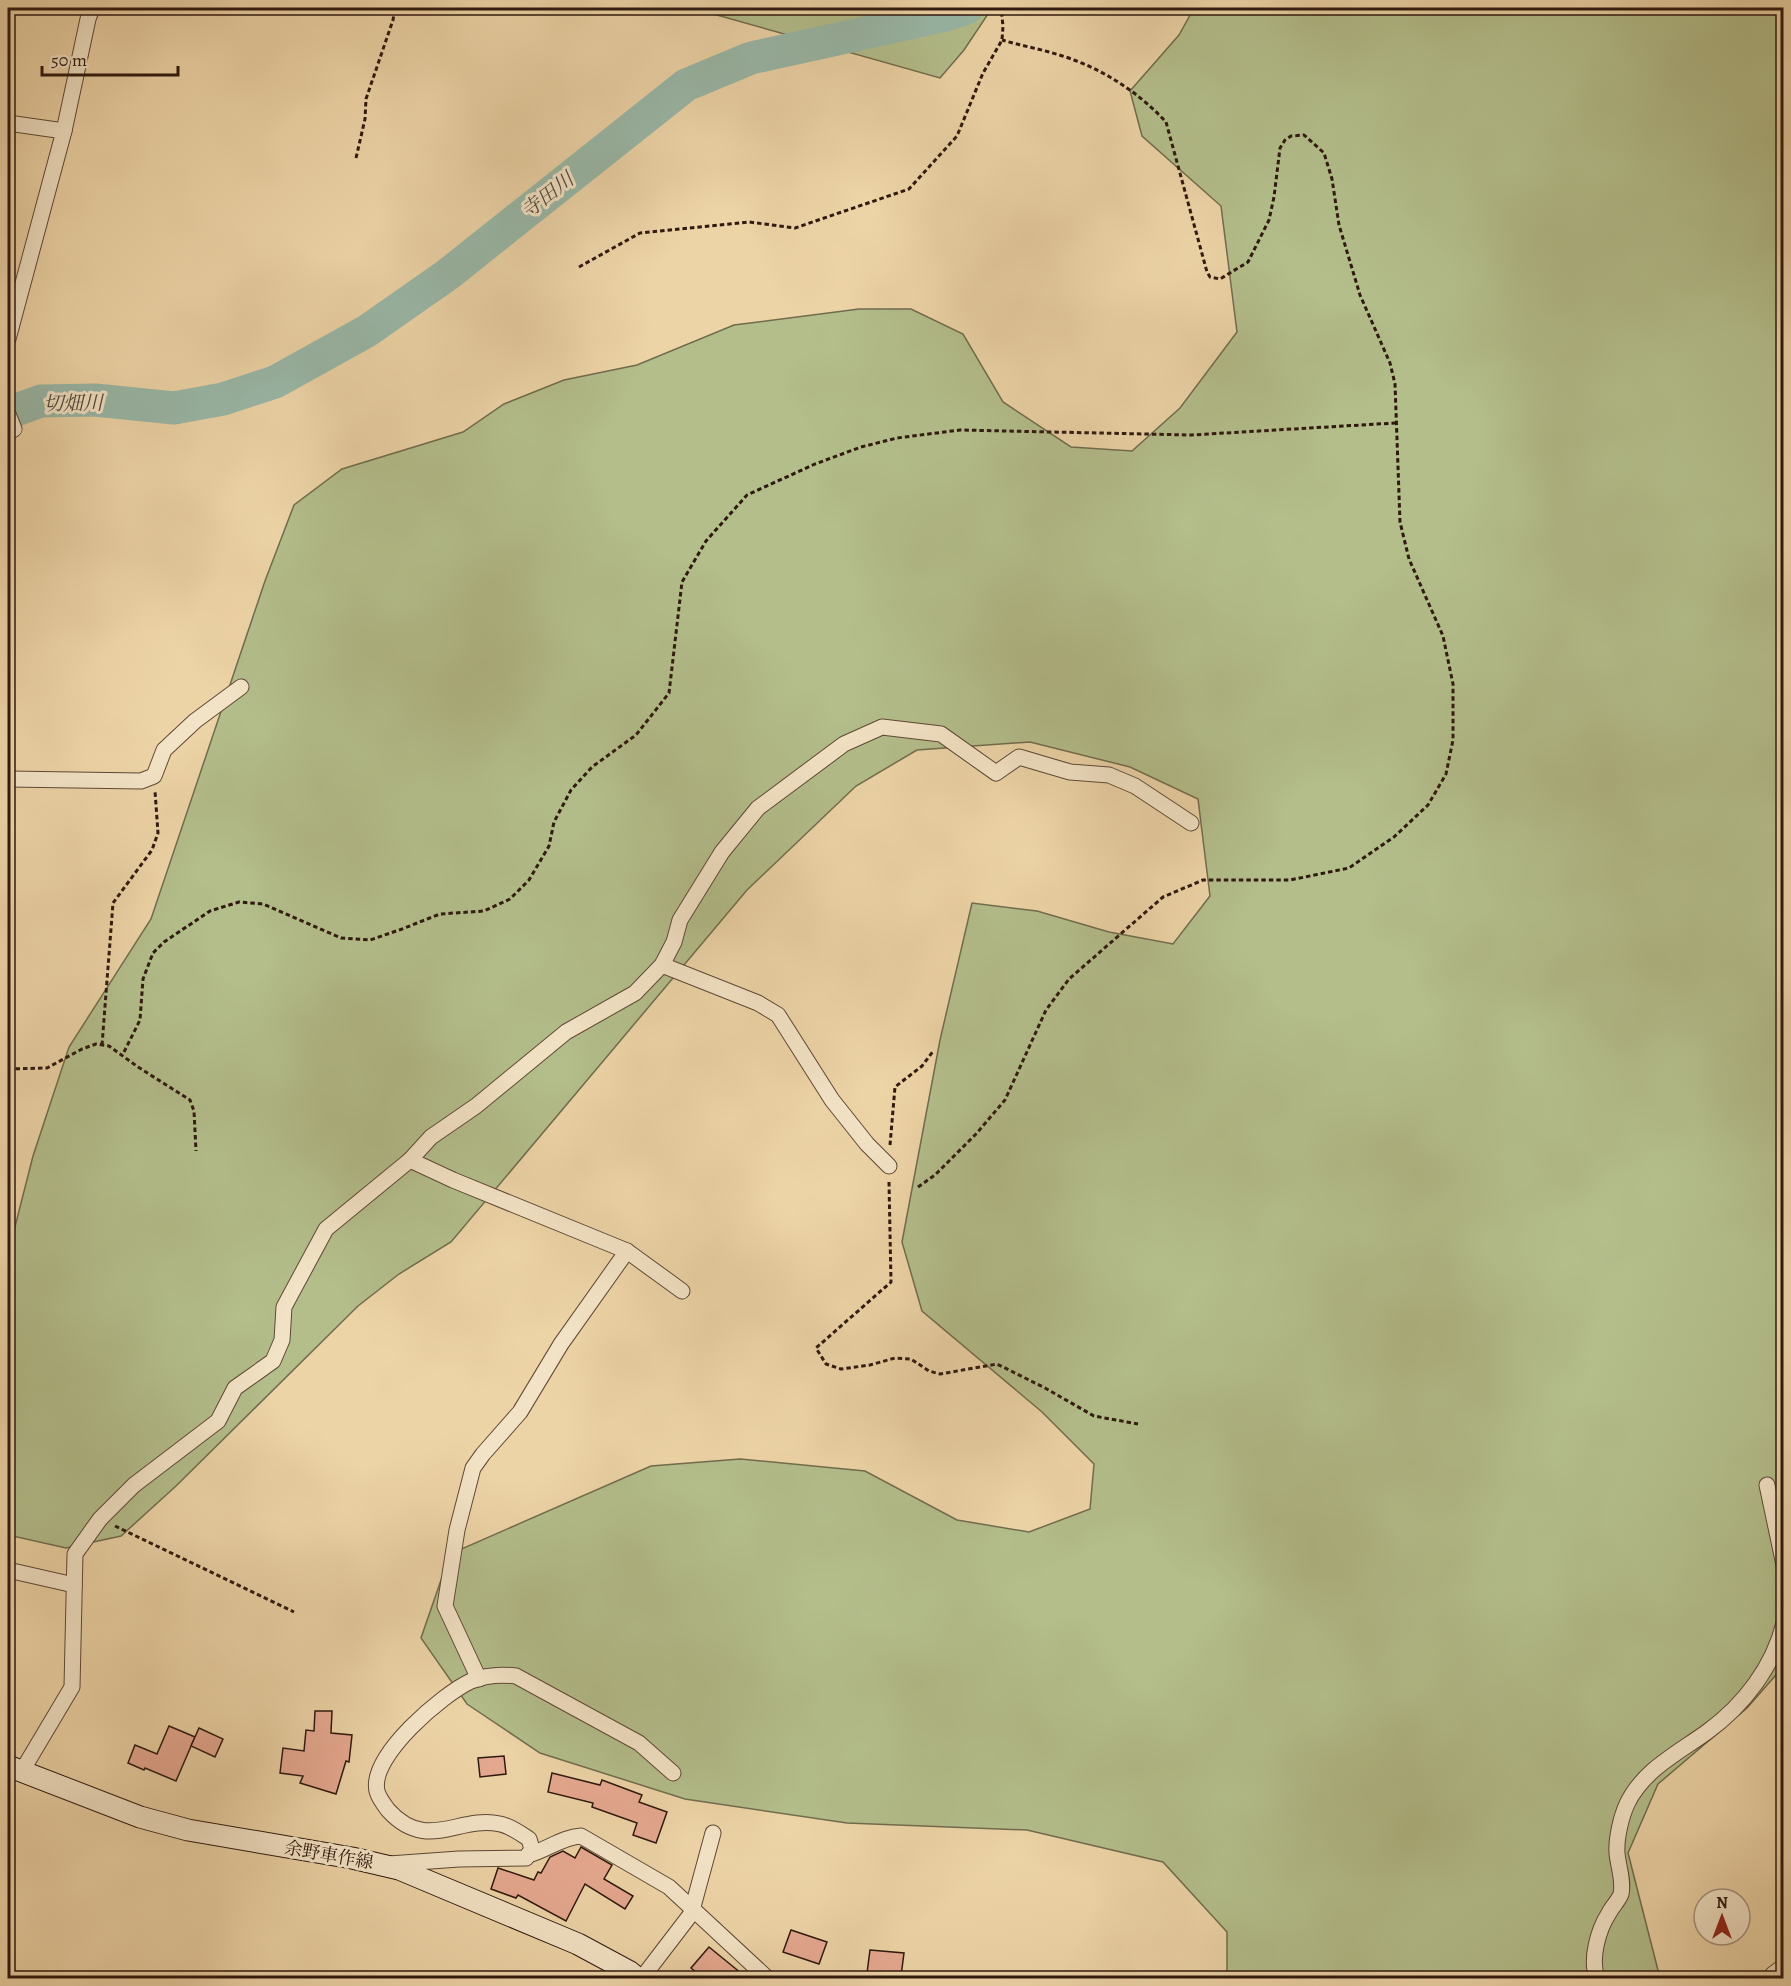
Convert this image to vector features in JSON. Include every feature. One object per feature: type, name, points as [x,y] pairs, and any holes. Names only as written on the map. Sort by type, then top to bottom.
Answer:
[{"type":"main road","name":"余野車作線","points":[[15,1768],[140,1817],[188,1830],[399,1869],[578,1944],[637,1978]]},
{"type":"street","points":[[8,339],[64,130],[92,8]]},
{"type":"street","points":[[8,123],[64,130]]},
{"type":"street","points":[[8,414],[14,429],[8,433]]},
{"type":"street","points":[[8,779],[141,781],[154,776],[164,750],[195,721],[241,687]]},
{"type":"street","points":[[15,1768],[72,1688],[75,1554],[100,1519],[134,1485],[218,1421],[235,1388],[273,1360],[282,1340],[284,1307],[326,1229],[410,1160],[431,1137],[476,1106],[566,1032],[635,993],[662,965],[675,942],[680,920],[692,900],[722,852],[758,808],[844,744],[882,727],[941,734],[996,773],[1019,758],[1070,772],[1109,775],[1135,786],[1191,823]]},
{"type":"street","points":[[662,965],[758,1003],[778,1014],[832,1100],[867,1144],[889,1166]]},
{"type":"street","points":[[410,1160],[453,1180],[627,1251],[682,1291]]},
{"type":"street","points":[[479,1679],[445,1606],[457,1530],[473,1468],[520,1412],[561,1344],[627,1251]]},
{"type":"street","points":[[1767,1485],[1784,1565]]},
{"type":"street","points":[[8,1570],[74,1586]]},
{"type":"street","points":[[1598,1978],[1595,1948],[1607,1916],[1621,1894],[1617,1852],[1627,1804],[1642,1782],[1669,1756],[1708,1731],[1754,1688],[1770,1660],[1784,1623]]},
{"type":"street","points":[[528,1855],[532,1849],[529,1839],[500,1824],[478,1824],[437,1832],[412,1828],[388,1810],[376,1792],[376,1779],[382,1764],[399,1740],[444,1697],[479,1679],[497,1674],[516,1676],[639,1743],[673,1773]]},
{"type":"street","points":[[642,1978],[691,1914],[713,1833]]},
{"type":"street","points":[[380,1864],[459,1858],[526,1858],[528,1855],[541,1852],[571,1836],[581,1836],[669,1887],[767,1978]]},
{"type":"street","points":[[1770,1978],[1784,1966]]},
{"type":"path","points":[[356,158],[365,119],[366,99],[395,8]]},
{"type":"path","points":[[579,267],[640,232],[749,222],[795,228],[909,189],[957,136],[983,73],[1002,40],[1001,8]]},
{"type":"path","points":[[918,1187],[935,1175],[976,1134],[1005,1100],[1046,1010],[1069,979],[1163,897],[1203,880],[1290,880],[1349,868],[1394,837],[1428,805],[1446,774],[1453,740],[1453,684],[1443,636],[1409,559],[1400,522],[1395,384],[1390,363],[1360,295],[1339,225],[1324,153],[1304,135],[1291,136],[1285,140],[1280,148],[1269,220],[1248,262],[1220,279],[1210,277],[1166,122],[1155,110],[1120,83],[1074,60],[1002,40]]},
{"type":"path","points":[[124,1052],[140,1020],[143,979],[153,953],[164,942],[210,911],[239,902],[263,904],[341,938],[370,940],[440,914],[484,911],[510,899],[529,880],[549,846],[554,822],[571,790],[592,767],[636,735],[669,693],[682,582],[706,541],[747,495],[815,464],[861,447],[897,438],[960,430],[1191,435],[1395,423]]},
{"type":"path","points":[[102,1045],[112,903],[152,850],[158,833],[154,776]]},
{"type":"path","points":[[8,1069],[47,1068],[96,1044],[109,1046],[190,1100],[194,1111],[196,1151]]},
{"type":"path","points":[[934,1050],[922,1066],[895,1088],[889,1166],[891,1282],[816,1348],[826,1364],[841,1369],[870,1365],[895,1358],[911,1359],[928,1371],[940,1374],[997,1364],[1046,1388],[1094,1416],[1138,1424]]},
{"type":"path","points":[[100,1519],[294,1612]]},
{"type":"green space","points":[[352,8],[455,8],[358,14]]},
{"type":"green space","points":[[692,8],[992,8],[964,50],[940,78]]},
{"type":"green space","points":[[1194,8],[1783,8],[1783,1667],[1747,1708],[1658,1784],[1628,1853],[1660,1978],[1227,1978],[1227,1932],[1163,1862],[1027,1830],[847,1823],[685,1799],[540,1753],[467,1704],[421,1638],[450,1554],[651,1466],[740,1459],[865,1471],[957,1520],[1029,1532],[1090,1509],[1094,1464],[1042,1412],[922,1311],[902,1242],[940,1040],[972,903],[1037,911],[1109,932],[1173,944],[1210,896],[1198,799],[1130,767],[1030,742],[917,750],[856,786],[747,890],[451,1242],[399,1274],[358,1306],[176,1486],[121,1536],[66,1548],[8,1535],[8,1254],[33,1156],[69,1047],[151,919],[265,581],[294,505],[342,469],[463,432],[504,404],[564,380],[637,365],[734,325],[859,309],[911,309],[963,334],[1003,402],[1071,447],[1132,451],[1180,408],[1237,332],[1221,206],[1142,136],[1130,91],[1179,35]]},
{"type":"building","points":[[315,1711],[332,1711],[331,1733],[352,1735],[349,1762],[346,1761],[336,1794],[300,1783],[303,1776],[280,1773],[283,1748],[304,1751],[306,1730],[314,1731]]},
{"type":"building","points":[[169,1726],[195,1737],[176,1781],[128,1763],[135,1745],[157,1754]]},
{"type":"building","points":[[199,1728],[223,1739],[215,1757],[191,1746]]},
{"type":"building","points":[[504,1756],[506,1774],[480,1777],[478,1758]]},
{"type":"building","points":[[552,1773],[600,1785],[602,1780],[642,1795],[639,1802],[667,1812],[656,1843],[633,1835],[637,1823],[592,1807],[593,1803],[548,1792]]},
{"type":"building","points":[[581,1847],[612,1865],[604,1879],[633,1896],[625,1909],[585,1884],[566,1921],[518,1895],[516,1898],[491,1889],[498,1868],[534,1880],[550,1857],[563,1851],[575,1858]]},
{"type":"building","points":[[791,1930],[827,1942],[819,1964],[783,1952]]},
{"type":"building","points":[[709,1947],[747,1978],[703,1978],[691,1968]]},
{"type":"building","points":[[870,1950],[904,1953],[901,1976],[867,1973]]},
{"type":"waterway","name":"寺田川","points":[[8,413],[41,401],[95,400],[174,408],[223,399],[275,382],[367,331],[447,275],[686,85],[751,58],[942,16],[967,8]]},
{"type":"water label","name":"切畑川","points":[[73,403]]}]
